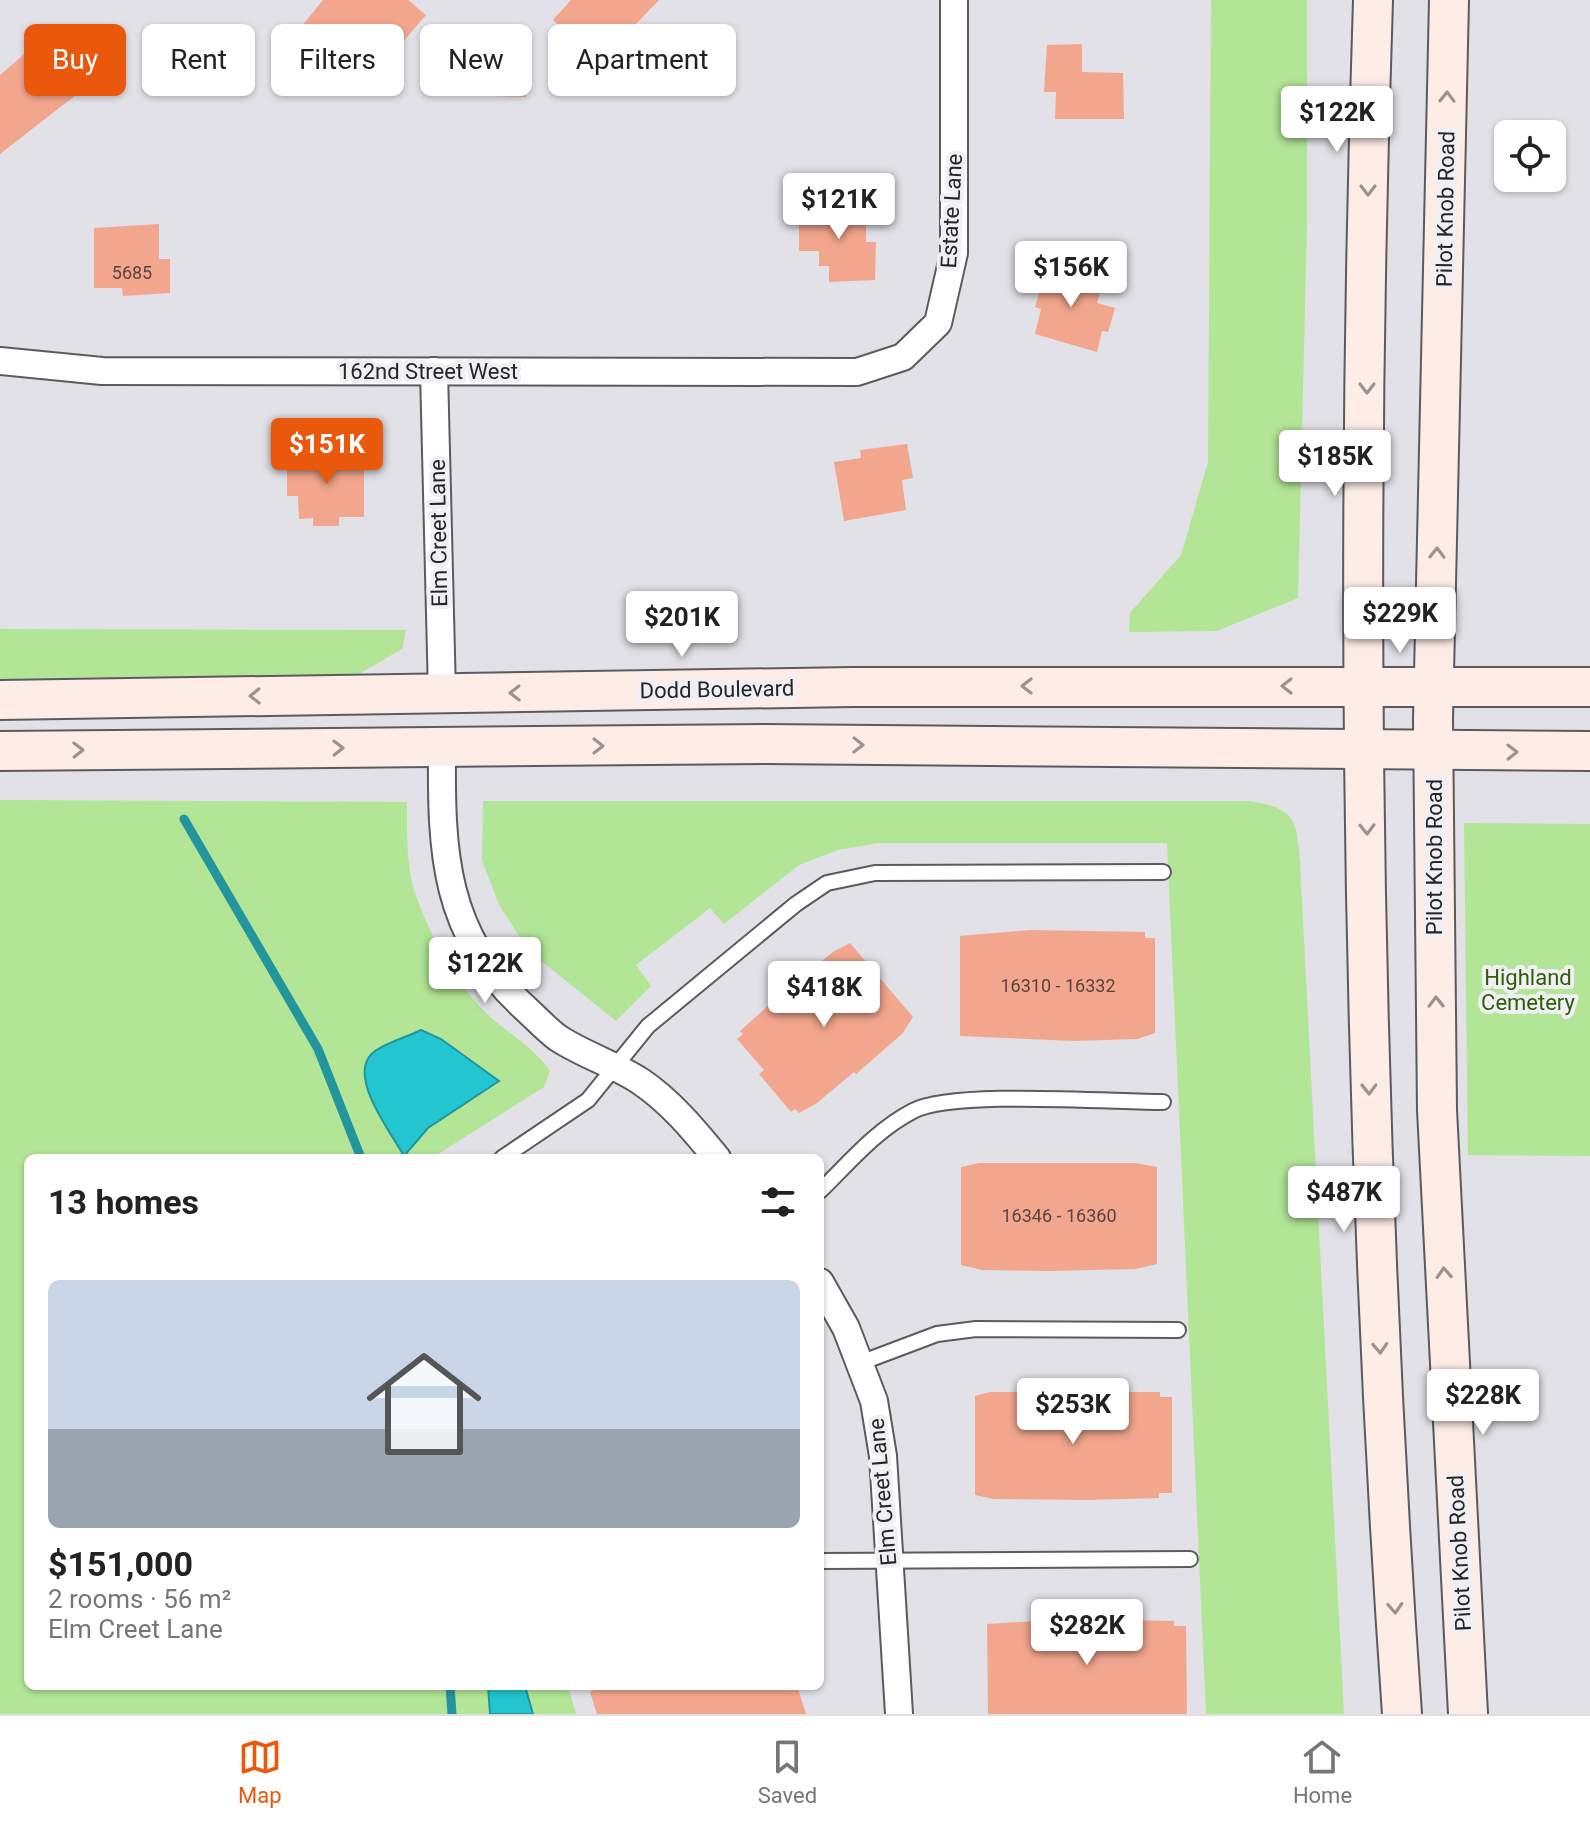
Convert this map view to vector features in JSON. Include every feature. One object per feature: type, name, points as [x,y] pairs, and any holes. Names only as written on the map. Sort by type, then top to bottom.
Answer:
[{"type":"main road","points":[[1373,0],[1368,163],[1365,686],[1369,1106],[1402,1714]]},
{"type":"main road","name":"Pilot Knob Road","points":[[1449,0],[1434,687],[1437,1110],[1468,1714]]},
{"type":"main road","name":"Dodd Boulevard","points":[[0,700],[853,687],[1434,687]]},
{"type":"main road","points":[[1434,687],[1590,687]]},
{"type":"main road","points":[[0,751],[765,744],[1590,751]]},
{"type":"street","name":"Estate Lane","points":[[857,372],[903,357],[938,323],[954,253],[954,0]]},
{"type":"street","name":"162nd Street West","points":[[0,361],[102,371],[857,372]]},
{"type":"street","name":"Elm Creet Lane","points":[[434,371],[442,694]]},
{"type":"street","points":[[442,747],[441,825],[447,879],[466,935],[504,989],[558,1038],[640,1081],[685,1119],[714,1154]]},
{"type":"street","name":"Elm Creet Lane","points":[[824,1289],[846,1328],[874,1401],[883,1456],[899,1714]]},
{"type":"lane","points":[[508,1154],[588,1100],[648,1026],[796,904],[827,883],[875,873],[1163,872]]},
{"type":"lane","points":[[824,1187],[880,1132],[915,1110],[957,1101],[1163,1102]]},
{"type":"lane","points":[[860,1363],[937,1334],[976,1329],[1178,1330]]},
{"type":"lane","points":[[824,1561],[1190,1559]]},
{"type":"green space","points":[[1211,0],[1307,0],[1307,223],[1298,598],[1217,631],[1129,632],[1130,613],[1181,555],[1208,462]]},
{"type":"green space","points":[[0,629],[406,630],[402,649],[359,674],[141,683],[0,683]]},
{"type":"green space","points":[[0,800],[407,802],[412,882],[435,939],[472,998],[550,1071],[544,1087],[438,1154],[24,1154],[24,1690],[488,1690],[490,1714],[0,1714]]},
{"type":"green space","points":[[483,801],[1250,801],[1277,808],[1291,819],[1297,836],[1300,863],[1344,1714],[1206,1714],[1167,843],[878,843],[838,850],[799,865],[724,924],[710,908],[636,965],[651,986],[616,1021],[529,951],[499,905],[482,860]]},
{"type":"green space","name":"Highland Cemetery","points":[[1464,823],[1590,824],[1590,1156],[1468,1155]]},
{"type":"green space","points":[[526,1690],[569,1690],[576,1714],[533,1714]]},
{"type":"water","points":[[421,1030],[441,1039],[499,1081],[428,1128],[403,1154],[367,1088],[367,1061],[375,1051]]},
{"type":"water","points":[[488,1690],[526,1690],[533,1714],[490,1714]]},
{"type":"building","points":[[323,0],[408,0],[426,15],[404,41],[404,24],[304,24]]},
{"type":"building","points":[[571,0],[659,0],[636,24],[557,24],[553,20]]},
{"type":"building","points":[[1082,44],[1082,72],[1123,73],[1124,119],[1055,119],[1056,92],[1044,92],[1047,45]]},
{"type":"building","points":[[24,54],[24,96],[75,96],[0,154],[0,75]]},
{"type":"building","points":[[799,205],[866,205],[866,242],[876,242],[875,280],[829,282],[829,266],[819,266],[819,251],[799,251]]},
{"type":"building","points":[[159,224],[159,259],[170,259],[170,293],[123,296],[122,288],[94,288],[94,228]]},
{"type":"building","points":[[1049,261],[1087,271],[1083,285],[1101,290],[1097,303],[1115,308],[1108,332],[1102,331],[1097,352],[1035,334],[1041,309],[1035,307]]},
{"type":"building","points":[[907,444],[913,478],[902,480],[906,510],[844,521],[834,462],[861,458],[860,450]]},
{"type":"building","points":[[287,453],[364,453],[364,517],[339,517],[339,526],[313,526],[313,518],[299,519],[298,496],[287,496]]},
{"type":"building","points":[[1031,930],[1145,932],[1145,938],[1155,938],[1155,1033],[1137,1039],[1074,1041],[960,1036],[960,936]]},
{"type":"building","points":[[850,943],[913,1017],[902,1034],[856,1074],[854,1072],[817,1103],[799,1113],[795,1109],[791,1112],[759,1074],[764,1070],[737,1039],[743,1034],[740,1031],[788,988],[833,952]]},
{"type":"building","points":[[979,1163],[1135,1163],[1157,1167],[1157,1264],[1136,1269],[1049,1271],[982,1270],[961,1265],[961,1167]]},
{"type":"building","points":[[990,1392],[1160,1392],[1160,1397],[1172,1397],[1172,1493],[1159,1493],[1159,1498],[1086,1500],[994,1499],[975,1495],[975,1396]]},
{"type":"building","points":[[1068,1619],[1174,1621],[1174,1626],[1186,1626],[1187,1714],[988,1714],[987,1624]]},
{"type":"building","points":[[798,1690],[806,1714],[597,1714],[590,1692]]},
{"type":"waterway","points":[[184,819],[318,1049],[359,1154]]},
{"type":"waterway","points":[[450,1690],[452,1714]]}]
